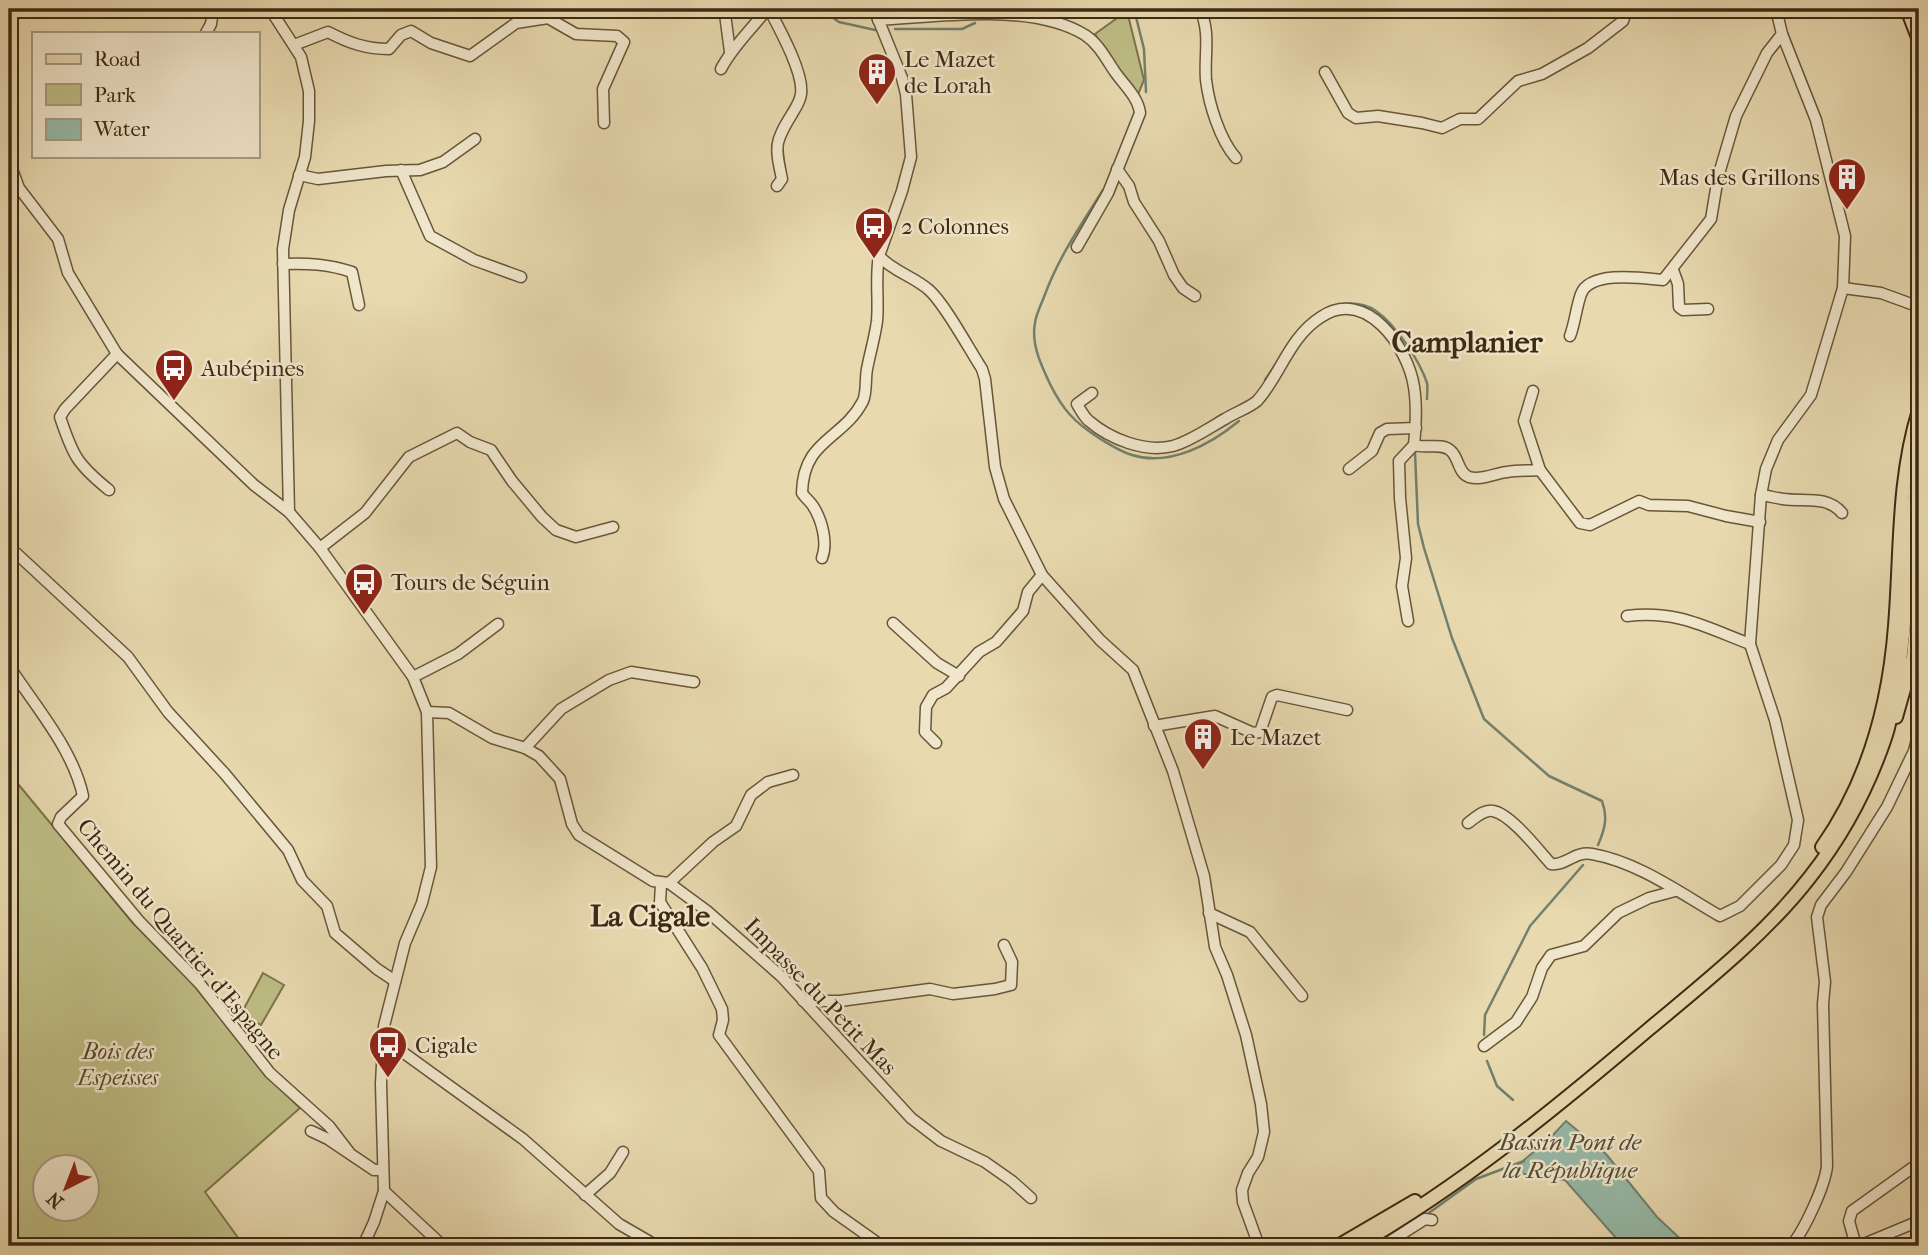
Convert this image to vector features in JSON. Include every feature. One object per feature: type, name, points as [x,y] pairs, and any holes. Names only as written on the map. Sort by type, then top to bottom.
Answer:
[{"type":"main road","points":[[1907,9],[1919,40]]},
{"type":"main road","points":[[1732,958],[1828,839],[1864,769],[1874,740],[1887,694],[1895,626],[1903,486],[1919,410]]},
{"type":"main road","points":[[1886,736],[1901,656],[1919,460]]},
{"type":"main road","points":[[1356,1246],[1425,1205],[1552,1110],[1732,958],[1785,906],[1832,847],[1860,799],[1902,704],[1913,657],[1919,595]]},
{"type":"main road","points":[[1338,1246],[1465,1174]]},
{"type":"street","points":[[206,32],[213,9]]},
{"type":"street","points":[[270,9],[301,57],[309,91],[307,144],[289,210],[283,264],[289,512]]},
{"type":"street","points":[[722,69],[730,52],[749,34],[768,9],[789,49],[802,90],[800,101],[778,136],[776,151],[782,179],[777,186]]},
{"type":"street","points":[[822,558],[824,539],[814,508],[802,493],[802,484],[806,466],[814,451],[846,423],[863,401],[877,320],[876,270],[911,157],[906,94],[902,78],[874,9]]},
{"type":"street","points":[[1200,9],[1207,26],[1206,81],[1222,137],[1236,158]]},
{"type":"street","points":[[1325,72],[1348,113],[1356,118],[1378,117],[1422,122],[1442,128],[1458,117],[1478,119],[1518,81],[1542,74],[1588,48],[1623,21],[1628,9]]},
{"type":"street","points":[[1468,823],[1486,811],[1494,811],[1514,825],[1551,864],[1558,865],[1577,854],[1592,854],[1630,865],[1720,916],[1740,906],[1781,865],[1794,845],[1798,820],[1775,720],[1750,644],[1761,495],[1766,469],[1778,440],[1811,395],[1843,288],[1845,236],[1816,120],[1782,34],[1776,9]]},
{"type":"street","points":[[725,14],[730,52]]},
{"type":"street","points":[[878,20],[1030,16],[1084,34],[1099,48],[1139,106],[1140,113],[1108,193],[1077,247]]},
{"type":"street","points":[[295,45],[328,32],[349,43],[372,49],[390,49],[401,35],[411,31],[431,43],[470,56],[516,23],[548,18],[576,34],[617,36],[624,42],[603,89],[604,123]]},
{"type":"street","points":[[1570,337],[1578,314],[1581,292],[1586,286],[1619,276],[1663,280],[1711,219],[1718,177],[1737,116],[1767,52],[1782,34]]},
{"type":"street","points":[[299,176],[318,179],[420,170],[443,162],[475,139]]},
{"type":"street","points":[[9,161],[19,188],[58,239],[68,273],[117,354],[254,485],[289,512],[320,548],[413,677],[427,712],[432,867],[422,903],[405,943],[383,1038],[381,1084],[384,1191],[363,1246]]},
{"type":"street","points":[[1117,169],[1129,186],[1134,202],[1159,240],[1174,275],[1183,288],[1195,296]]},
{"type":"street","points":[[401,170],[430,236],[474,260],[521,277]]},
{"type":"street","points":[[879,256],[889,267],[918,282],[932,293],[982,369],[995,467],[1004,499],[1042,575],[1100,640],[1133,670],[1173,771],[1204,876],[1215,947],[1246,1035],[1261,1104],[1264,1132],[1258,1157],[1242,1190],[1243,1202],[1258,1246]]},
{"type":"street","points":[[283,264],[335,266],[352,272],[359,305]]},
{"type":"street","points":[[1673,270],[1678,284],[1679,307],[1683,310],[1707,309]]},
{"type":"street","points":[[1843,288],[1881,293],[1914,305],[1919,304]]},
{"type":"street","points":[[1092,393],[1077,404],[1088,420],[1118,439],[1131,443],[1145,447],[1173,446],[1256,402],[1299,336],[1323,315],[1336,309],[1349,309],[1362,312],[1378,321],[1397,342],[1414,384],[1418,446]]},
{"type":"street","points":[[109,490],[77,461],[60,417],[117,354]]},
{"type":"street","points":[[1533,391],[1524,421],[1540,470],[1580,523],[1590,525],[1639,500],[1649,505],[1688,506],[1760,522]]},
{"type":"street","points":[[1349,469],[1372,451],[1380,433],[1387,429],[1416,428]]},
{"type":"street","points":[[320,548],[365,513],[409,457],[457,433],[470,442],[491,450],[512,481],[556,530],[576,537],[613,527]]},
{"type":"street","points":[[1408,621],[1402,586],[1406,558],[1399,461],[1418,446],[1443,446],[1452,451],[1463,473],[1469,477],[1540,470]]},
{"type":"street","points":[[1761,495],[1785,500],[1818,500],[1836,505],[1842,513]]},
{"type":"street","points":[[16,553],[128,657],[168,712],[225,774],[288,850],[302,880],[327,906],[335,933],[395,981]]},
{"type":"street","points":[[936,743],[925,732],[926,707],[933,695],[959,676],[979,652],[996,642],[1023,611],[1028,592],[1042,575]]},
{"type":"street","points":[[1627,616],[1653,613],[1680,617],[1750,644]]},
{"type":"street","points":[[893,623],[937,663],[959,676]]},
{"type":"street","points":[[413,677],[458,654],[498,624]]},
{"type":"street","name":"Chemin du Quartier d'Espagne","points":[[9,666],[38,710],[55,730],[79,778],[83,796],[61,817],[58,824],[139,921],[200,984],[270,1073],[329,1126],[349,1152]]},
{"type":"street","points":[[525,748],[561,709],[609,680],[631,672],[694,682]]},
{"type":"street","points":[[1154,726],[1215,716],[1253,733],[1261,732],[1272,697],[1277,695],[1346,710]]},
{"type":"street","name":"Impasse du Petit Mas","points":[[427,712],[449,713],[492,738],[525,748],[539,756],[560,779],[572,824],[579,835],[653,881],[665,883],[725,925],[782,977],[911,1118],[928,1132],[985,1163],[1031,1198]]},
{"type":"street","points":[[1791,1246],[1823,1185],[1827,1166],[1823,1004],[1825,982],[1817,917],[1821,905],[1846,872],[1887,807],[1914,751],[1919,732]]},
{"type":"street","points":[[793,775],[768,782],[751,794],[736,826],[665,883],[660,902],[702,968],[723,1009],[719,1035],[819,1171],[821,1198],[834,1212],[883,1246]]},
{"type":"street","points":[[1484,1045],[1516,1022],[1532,997],[1542,968],[1551,955],[1584,946],[1618,913],[1649,898],[1675,891]]},
{"type":"street","points":[[1209,914],[1250,932],[1302,996]]},
{"type":"street","points":[[803,1000],[840,1001],[930,989],[953,993],[1011,985],[1012,962],[1004,945]]},
{"type":"street","points":[[383,1038],[523,1139],[620,1224],[657,1246]]},
{"type":"street","points":[[311,1131],[349,1152],[374,1170],[383,1170]]},
{"type":"street","points":[[585,1195],[610,1173],[623,1152]]},
{"type":"street","points":[[1919,1163],[1852,1211],[1849,1221],[1858,1246],[1919,1220]]},
{"type":"street","points":[[384,1191],[443,1246]]},
{"type":"street","points":[[1383,1246],[1424,1219],[1432,1220]]},
{"type":"green space","points":[[1127,11],[1144,80],[1137,97],[1112,64],[1095,34]]},
{"type":"green space","name":"Bois des Espeisses","points":[[9,773],[132,922],[193,984],[266,1075],[300,1108],[205,1192],[244,1246],[9,1246]]},
{"type":"green space","points":[[263,973],[284,985],[261,1025],[241,1014]]},
{"type":"water","name":"Bassin Pont de la République","points":[[1566,1121],[1606,1154],[1657,1217],[1688,1246],[1623,1246],[1565,1180],[1510,1172]]},
{"type":"waterway","points":[[821,9],[839,22],[875,30]]},
{"type":"waterway","points":[[1134,9],[1144,49],[1146,92]]},
{"type":"waterway","points":[[895,29],[962,29],[975,23]]},
{"type":"waterway","points":[[1103,190],[1063,255],[1036,320],[1034,339],[1043,369],[1055,393],[1070,415],[1090,432],[1124,452],[1146,458],[1175,456],[1189,451],[1216,438],[1239,421]]},
{"type":"waterway","points":[[1315,316],[1328,308],[1345,304],[1361,305],[1376,311],[1399,334],[1413,354],[1427,383],[1427,399]]},
{"type":"waterway","points":[[1265,380],[1289,344]]},
{"type":"waterway","points":[[1415,453],[1418,524],[1424,548],[1452,638],[1484,719],[1549,776],[1602,801],[1605,823],[1598,845]]},
{"type":"waterway","points":[[1484,1035],[1485,1015],[1530,926],[1583,865]]},
{"type":"waterway","points":[[1487,1061],[1497,1086],[1513,1100]]},
{"type":"waterway","points":[[1426,1215],[1476,1179],[1524,1161]]},
{"type":"place","name":"Le Mazet de Lorah","points":[[877,106]]},
{"type":"place","name":"Mas des Grillons","points":[[1847,211]]},
{"type":"place","name":"2 Colonnes","points":[[874,260]]},
{"type":"place","name":"Aubépines","points":[[174,402]]},
{"type":"place","name":"Tours de Séguin","points":[[364,616]]},
{"type":"place","name":"Le Mazet","points":[[1203,771]]},
{"type":"place","name":"Cigale","points":[[388,1079]]},
{"type":"district","name":"Camplanier","points":[[1467,342]]},
{"type":"district","name":"La Cigale","points":[[650,916]]}]
